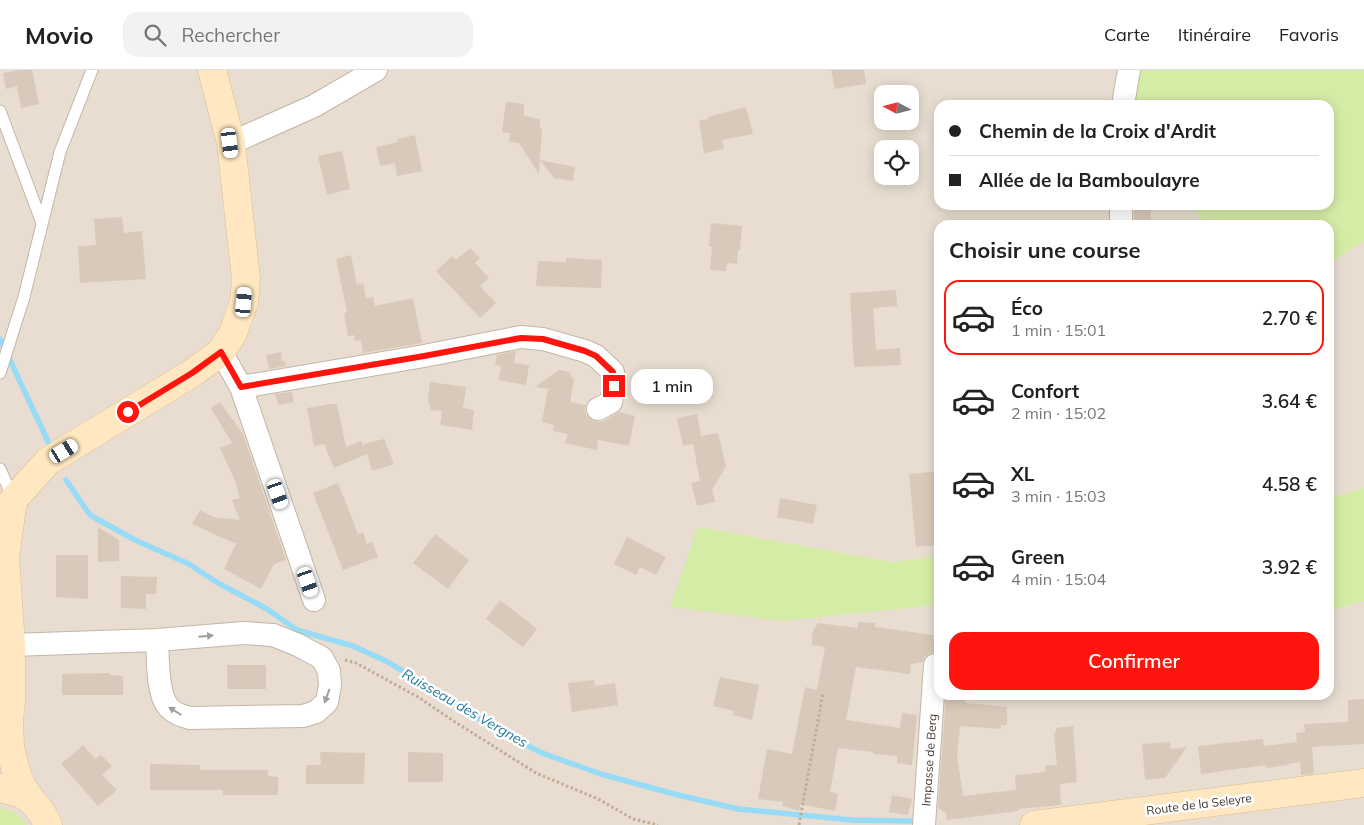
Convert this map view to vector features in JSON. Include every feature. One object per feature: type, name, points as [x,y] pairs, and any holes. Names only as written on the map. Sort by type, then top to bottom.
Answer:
[{"type":"street","points":[[45,818],[22,787],[10,748],[10,645],[5,557],[13,500],[48,461],[192,373],[221,352],[233,333],[244,302],[246,279],[230,143],[212,70]]},
{"type":"street","points":[[230,143],[314,106],[376,70]]},
{"type":"street","points":[[1124,100],[1128,70]]},
{"type":"street","points":[[241,387],[521,338],[536,338],[585,351],[596,356],[613,372],[614,386],[611,402],[598,409]]},
{"type":"street","points":[[221,352],[241,387],[314,600]]},
{"type":"street","points":[[10,645],[157,640],[244,633],[273,635],[298,645],[322,658],[329,671],[330,685],[326,702],[316,712],[303,716],[190,718],[178,715],[167,706],[160,692],[157,640]]},
{"type":"street","name":"Impasse de Berg","points":[[924,825],[934,680]]},
{"type":"street","points":[[0,749],[9,718]]},
{"type":"street","name":"Route de la Seleyre","points":[[1034,825],[1364,783]]},
{"type":"street","points":[[0,788],[21,794],[45,818]]},
{"type":"lane","points":[[0,373],[24,297],[60,152],[92,70]]},
{"type":"lane","points":[[0,111],[42,224]]},
{"type":"lane","points":[[0,469],[13,500]]},
{"type":"path","points":[[341,658],[418,697],[536,773],[598,799],[632,819],[658,825]]},
{"type":"path","points":[[799,825],[823,693]]},
{"type":"shaded area","points":[[0,70],[1136,70],[1131,100],[934,100],[934,210],[1195,210],[1202,220],[934,220],[934,557],[893,562],[698,527],[782,621],[934,606],[934,700],[1334,700],[1334,610],[1364,601],[1364,825],[0,825]]},
{"type":"shaded area","points":[[1364,241],[1364,488],[1334,497],[1334,261]]},
{"type":"green space","points":[[1136,70],[1364,70],[1364,241],[1334,261],[1334,220],[1202,220],[1195,210],[1334,210],[1334,100],[1131,100]]},
{"type":"green space","points":[[1364,488],[1364,601],[1334,610],[1334,497]]},
{"type":"green space","points":[[698,527],[893,562],[934,557],[934,606],[782,621],[670,607]]},
{"type":"green space","points":[[0,808],[22,818],[27,825],[0,825]]},
{"type":"building","points":[[32,70],[39,104],[21,108],[17,86],[6,89],[3,73]]},
{"type":"building","points":[[831,70],[864,70],[866,84],[835,89]]},
{"type":"building","points":[[506,102],[524,104],[524,116],[540,119],[540,128],[542,128],[539,174],[519,143],[509,142],[510,133],[502,132]]},
{"type":"building","points":[[746,107],[753,134],[722,140],[724,149],[704,153],[699,121]]},
{"type":"building","points":[[415,135],[422,171],[397,176],[395,163],[380,166],[376,147],[398,142],[397,139]]},
{"type":"building","points":[[342,151],[350,189],[327,195],[318,156]]},
{"type":"building","points":[[540,160],[575,167],[573,181],[554,178]]},
{"type":"building","points":[[1134,210],[1151,210],[1151,220],[1134,220]]},
{"type":"building","points":[[122,217],[124,233],[142,231],[146,279],[80,283],[78,246],[96,245],[94,219]]},
{"type":"building","points":[[711,223],[742,226],[737,264],[727,263],[726,271],[710,270],[712,247],[709,247]]},
{"type":"building","points":[[470,248],[480,258],[475,263],[489,278],[480,286],[496,303],[480,318],[436,271],[452,256],[456,260]]},
{"type":"building","points":[[351,255],[357,285],[363,283],[366,298],[373,297],[375,306],[413,298],[422,343],[363,353],[361,340],[355,341],[354,335],[348,336],[344,313],[347,312],[336,259]]},
{"type":"building","points":[[566,258],[602,260],[601,288],[536,286],[538,261],[566,262]]},
{"type":"building","points":[[896,290],[897,306],[873,308],[876,350],[900,348],[901,365],[854,367],[850,293]]},
{"type":"building","points":[[516,351],[514,363],[529,365],[526,385],[499,380],[501,366],[495,365],[497,355]]},
{"type":"building","points":[[281,352],[282,362],[284,361],[286,366],[269,369],[266,355]]},
{"type":"building","points":[[559,370],[569,372],[574,380],[570,402],[586,405],[586,415],[592,420],[604,421],[619,412],[635,416],[629,446],[598,440],[597,450],[565,443],[568,434],[553,431],[554,425],[542,422],[548,389],[535,387]]},
{"type":"building","points":[[430,382],[466,387],[463,408],[474,410],[472,430],[440,425],[442,411],[431,410],[428,401]]},
{"type":"building","points":[[292,392],[294,402],[278,405],[275,394]]},
{"type":"building","points":[[220,402],[243,434],[286,560],[274,564],[261,589],[224,569],[236,544],[192,524],[200,510],[213,517],[240,520],[232,500],[240,498],[235,481],[220,448],[232,443],[211,408]]},
{"type":"building","points":[[337,404],[346,447],[361,441],[365,450],[363,444],[384,439],[394,464],[372,471],[367,454],[334,468],[324,444],[314,446],[307,408]]},
{"type":"building","points":[[697,414],[701,436],[718,433],[726,466],[712,490],[715,502],[697,506],[691,483],[700,481],[693,444],[683,446],[677,418]]},
{"type":"building","points":[[934,472],[934,545],[916,547],[909,474]]},
{"type":"building","points":[[338,483],[358,534],[363,532],[367,544],[372,542],[378,557],[343,570],[313,493]]},
{"type":"building","points":[[780,498],[817,505],[813,524],[777,517]]},
{"type":"building","points":[[98,527],[119,540],[119,561],[98,562]]},
{"type":"building","points":[[435,534],[469,560],[448,589],[413,563]]},
{"type":"building","points":[[627,537],[666,557],[656,575],[640,567],[636,575],[614,564]]},
{"type":"building","points":[[56,555],[88,555],[88,599],[56,597]]},
{"type":"building","points":[[121,576],[157,577],[156,594],[146,594],[146,609],[121,608]]},
{"type":"building","points":[[500,600],[537,629],[523,647],[486,619]]},
{"type":"building","points":[[859,622],[875,623],[875,627],[933,635],[934,652],[924,657],[923,662],[911,664],[910,674],[856,667],[846,720],[900,728],[902,713],[917,715],[912,765],[897,763],[897,756],[838,748],[830,792],[838,794],[835,811],[800,804],[799,811],[782,806],[783,802],[758,799],[767,749],[792,754],[805,687],[817,690],[825,647],[812,645],[812,633],[818,623],[857,628]]},
{"type":"building","points":[[227,665],[266,665],[266,689],[227,689]]},
{"type":"building","points":[[110,673],[110,675],[123,676],[123,695],[62,695],[62,674]]},
{"type":"building","points":[[720,677],[759,685],[752,720],[733,715],[734,711],[713,706]]},
{"type":"building","points":[[594,680],[595,686],[615,683],[618,705],[572,712],[568,683]]},
{"type":"building","points":[[1364,699],[1364,744],[1312,747],[1314,774],[1301,775],[1300,762],[1266,768],[1266,765],[1201,774],[1198,746],[1263,739],[1264,746],[1297,742],[1296,733],[1305,732],[1304,724],[1348,722],[1348,700]]},
{"type":"building","points":[[946,700],[965,700],[965,703],[1007,707],[1007,725],[1001,725],[1001,729],[960,726],[957,756],[963,796],[1016,790],[1015,775],[1045,772],[1045,766],[1057,765],[1054,734],[1056,728],[1073,726],[1077,782],[1060,784],[1061,805],[1018,809],[1018,811],[947,820],[946,813],[938,808]]},
{"type":"building","points":[[1170,742],[1171,749],[1187,747],[1165,778],[1145,780],[1142,744]]},
{"type":"building","points":[[83,745],[95,759],[101,755],[112,766],[102,775],[117,790],[98,806],[61,764]]},
{"type":"building","points":[[320,752],[365,753],[364,784],[306,784],[306,765],[321,765]]},
{"type":"building","points":[[408,752],[443,753],[443,782],[408,782]]},
{"type":"building","points":[[150,764],[200,765],[200,770],[268,770],[268,776],[278,777],[278,795],[223,795],[223,790],[150,790]]},
{"type":"building","points":[[892,795],[912,799],[908,815],[889,812]]},
{"type":"waterway","name":"Ruisseau des Vergnes","points":[[0,339],[52,450]]},
{"type":"waterway","name":"Ruisseau des Vergnes","points":[[66,480],[90,515],[135,540],[189,564],[218,583],[267,609],[297,630],[353,646],[386,661],[445,696],[495,729],[542,753],[601,774],[738,809],[852,820],[911,821]]},
{"type":"route","points":[[128,412],[192,373],[221,352],[241,387],[521,338],[543,339],[596,356],[613,372],[614,386]]}]
